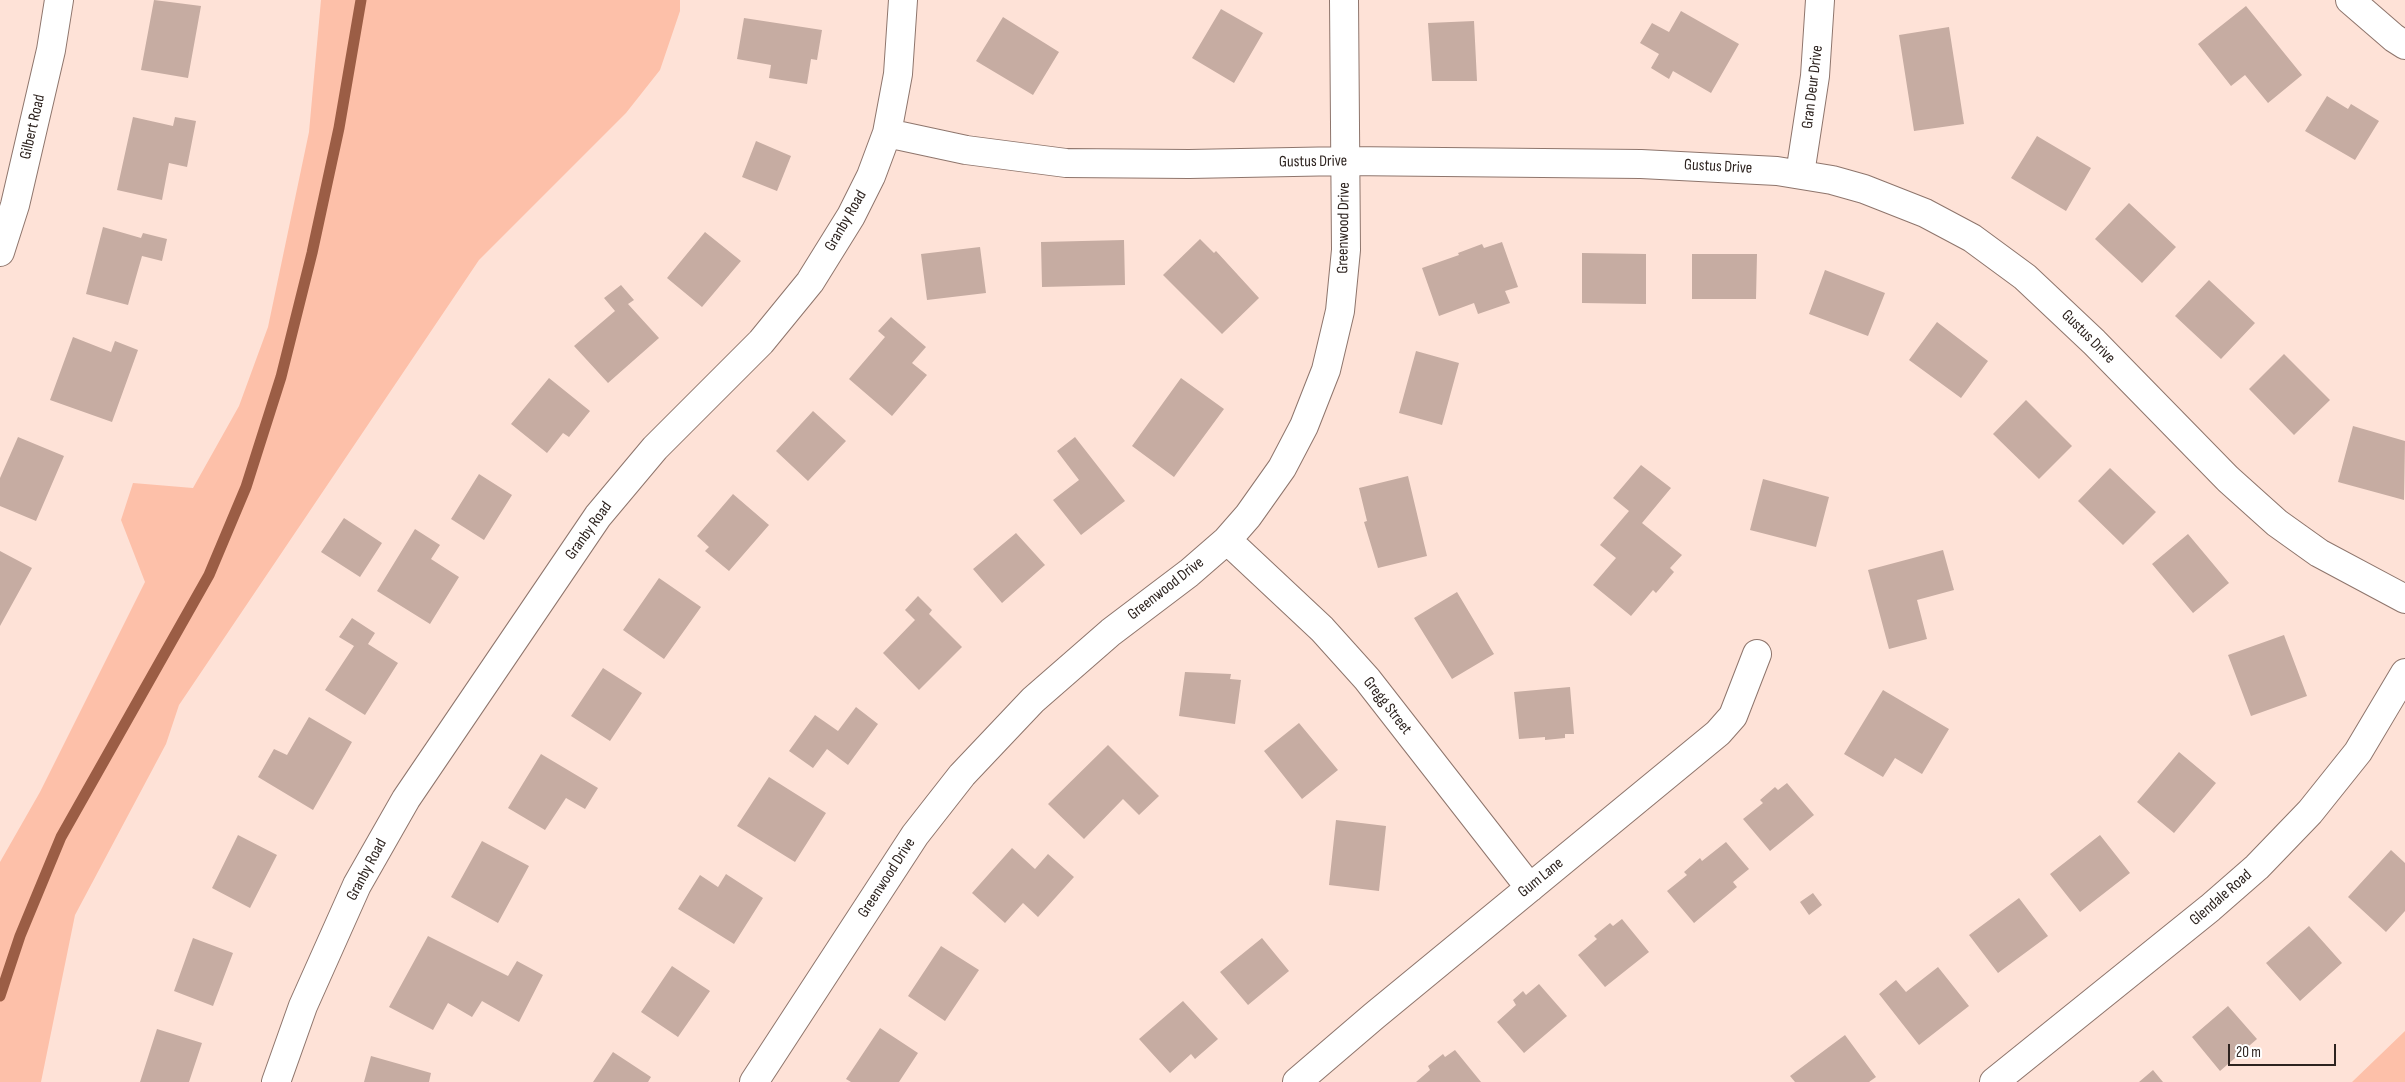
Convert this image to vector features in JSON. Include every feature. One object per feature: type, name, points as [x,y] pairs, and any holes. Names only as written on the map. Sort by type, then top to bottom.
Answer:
[{"type":"street","name":"Gilbert Road","points":[[0,252],[15,206],[52,50],[59,0]]},
{"type":"street","name":"Granby Road","points":[[276,1082],[302,1006],[357,885],[406,799],[598,516],[655,448],[761,342],[810,282],[851,216],[871,176],[887,134],[898,74],[903,0]]},
{"type":"street","name":"Greenwood Drive","points":[[754,1082],[915,835],[962,775],[1033,700],[1111,632],[1189,573],[1227,540],[1248,516],[1282,468],[1304,426],[1326,370],[1340,311],[1346,250],[1344,0]]},
{"type":"street","name":"Gran Deur Drive","points":[[1800,174],[1815,76],[1820,0]]},
{"type":"street","points":[[2350,0],[2394,38],[2405,44]]},
{"type":"street","name":"Gustus Drive","points":[[887,134],[966,150],[1066,163],[1642,164],[1722,167],[1800,174],[1864,189],[1925,213],[1972,238],[2025,277],[2059,308],[2228,479],[2277,523],[2320,553],[2405,599]]},
{"type":"street","name":"Gregg Street","points":[[1227,540],[1322,629],[1367,679],[1530,888]]},
{"type":"street","name":"Gum Lane","points":[[1297,1082],[1718,733],[1733,716],[1757,654]]},
{"type":"street","name":"Glendale Road","points":[[1994,1082],[2210,908],[2257,867],[2310,812],[2358,752],[2405,673]]},
{"type":"shaded area","points":[[321,0],[680,0],[680,11],[660,70],[626,113],[479,260],[179,705],[166,744],[75,915],[41,1082],[0,1082],[0,862],[40,792],[145,582],[121,520],[133,483],[193,488],[239,406],[268,327],[309,132]]},
{"type":"shaded area","points":[[2405,1031],[2405,1082],[2352,1082]]},
{"type":"building","points":[[154,0],[201,6],[188,78],[141,70]]},
{"type":"building","points":[[2246,6],[2302,75],[2268,103],[2245,75],[2231,86],[2198,44]]},
{"type":"building","points":[[1221,9],[1263,33],[1234,83],[1192,58]]},
{"type":"building","points":[[1681,11],[1739,44],[1711,93],[1673,71],[1669,79],[1651,68],[1659,54],[1640,43],[1652,23],[1669,32]]},
{"type":"building","points":[[1003,17],[1059,52],[1033,95],[976,61]]},
{"type":"building","points":[[744,18],[822,30],[817,60],[811,59],[807,84],[769,78],[771,65],[737,59]]},
{"type":"building","points":[[1474,21],[1477,81],[1432,81],[1428,23]]},
{"type":"building","points":[[1949,27],[1964,124],[1914,131],[1899,35]]},
{"type":"building","points":[[2327,96],[2348,109],[2351,104],[2379,121],[2355,160],[2305,131]]},
{"type":"building","points":[[133,117],[173,126],[175,117],[196,121],[187,167],[169,163],[162,200],[117,190]]},
{"type":"building","points":[[2037,136],[2091,168],[2066,211],[2011,178]]},
{"type":"building","points":[[756,141],[791,156],[777,191],[742,177]]},
{"type":"building","points":[[2129,203],[2176,247],[2142,283],[2095,239]]},
{"type":"building","points":[[103,227],[141,238],[143,233],[167,239],[162,261],[142,256],[128,305],[86,294]]},
{"type":"building","points":[[705,232],[741,261],[702,307],[667,278]]},
{"type":"building","points":[[1200,239],[1214,253],[1216,251],[1259,298],[1222,334],[1163,275]]},
{"type":"building","points":[[1124,240],[1125,285],[1042,287],[1041,242]]},
{"type":"building","points":[[1502,242],[1518,287],[1505,291],[1510,303],[1478,314],[1474,303],[1439,316],[1422,268],[1459,255],[1458,253],[1482,244],[1484,248]]},
{"type":"building","points":[[980,247],[986,293],[927,300],[921,254]]},
{"type":"building","points":[[1582,253],[1646,254],[1646,304],[1582,303]]},
{"type":"building","points":[[1692,254],[1757,254],[1756,299],[1692,299]]},
{"type":"building","points":[[1825,270],[1885,293],[1868,336],[1809,314]]},
{"type":"building","points":[[2209,280],[2255,323],[2221,359],[2175,316]]},
{"type":"building","points":[[621,285],[634,300],[628,304],[659,338],[608,383],[574,346],[615,311],[604,298]]},
{"type":"building","points":[[891,317],[926,347],[912,363],[927,375],[892,416],[849,379],[885,337],[878,331]]},
{"type":"building","points":[[1937,322],[1988,361],[1961,398],[1909,360]]},
{"type":"building","points":[[73,337],[111,352],[115,341],[138,350],[112,422],[50,400]]},
{"type":"building","points":[[1416,351],[1459,363],[1442,425],[1399,413]]},
{"type":"building","points":[[2284,354],[2330,400],[2294,435],[2249,389]]},
{"type":"building","points":[[549,378],[590,411],[569,437],[563,433],[547,453],[511,424]]},
{"type":"building","points":[[1181,378],[1224,409],[1174,477],[1132,446]]},
{"type":"building","points":[[2026,400],[2072,446],[2039,479],[1993,434]]},
{"type":"building","points":[[813,411],[846,441],[808,481],[776,451]]},
{"type":"building","points":[[2353,426],[2405,441],[2404,500],[2338,482]]},
{"type":"building","points":[[18,437],[64,456],[36,521],[0,506],[0,478]]},
{"type":"building","points":[[1075,437],[1125,501],[1081,535],[1053,500],[1079,480],[1057,451]]},
{"type":"building","points":[[1641,465],[1671,488],[1642,523],[1682,555],[1670,568],[1674,572],[1656,593],[1653,590],[1631,616],[1593,585],[1616,558],[1600,545],[1629,511],[1613,498]]},
{"type":"building","points":[[2110,468],[2156,512],[2123,545],[2078,501]]},
{"type":"building","points":[[479,474],[512,495],[484,540],[451,519]]},
{"type":"building","points":[[1408,476],[1427,556],[1378,568],[1364,522],[1367,521],[1359,488]]},
{"type":"building","points":[[1763,479],[1829,497],[1816,547],[1750,530]]},
{"type":"building","points":[[733,494],[769,525],[729,571],[705,551],[709,547],[697,536]]},
{"type":"building","points":[[344,518],[382,543],[360,577],[321,552]]},
{"type":"building","points":[[415,529],[440,545],[431,559],[459,577],[430,624],[377,591]]},
{"type":"building","points":[[1016,533],[1045,565],[1002,603],[973,569]]},
{"type":"building","points":[[2188,534],[2229,583],[2193,613],[2152,564]]},
{"type":"building","points":[[1943,550],[1954,590],[1917,600],[1927,639],[1889,649],[1868,570]]},
{"type":"building","points":[[0,551],[32,568],[0,626]]},
{"type":"building","points":[[659,578],[701,607],[664,659],[623,630]]},
{"type":"building","points":[[1457,592],[1494,654],[1452,679],[1414,618]]},
{"type":"building","points":[[918,596],[932,610],[929,614],[962,647],[919,690],[883,653],[915,620],[905,610]]},
{"type":"building","points":[[352,618],[375,633],[368,644],[398,663],[365,715],[325,690],[354,646],[339,637]]},
{"type":"building","points":[[2284,635],[2307,696],[2251,716],[2228,655]]},
{"type":"building","points":[[603,668],[642,693],[610,741],[571,716]]},
{"type":"building","points":[[1185,672],[1231,674],[1230,679],[1241,680],[1235,724],[1179,716]]},
{"type":"building","points":[[1570,687],[1574,734],[1565,734],[1565,738],[1545,740],[1545,737],[1519,739],[1514,692]]},
{"type":"building","points":[[1883,690],[1949,729],[1922,774],[1895,758],[1883,777],[1844,754]]},
{"type":"building","points":[[856,707],[878,724],[848,765],[827,749],[813,768],[789,751],[815,715],[838,731]]},
{"type":"building","points":[[309,717],[352,742],[313,810],[258,777],[274,749],[287,755]]},
{"type":"building","points":[[1299,723],[1338,770],[1302,799],[1264,751]]},
{"type":"building","points":[[1108,745],[1159,796],[1139,815],[1123,799],[1084,839],[1048,804]]},
{"type":"building","points":[[2179,752],[2216,783],[2174,833],[2137,802]]},
{"type":"building","points":[[541,754],[598,788],[585,809],[566,798],[545,830],[508,808]]},
{"type":"building","points":[[769,777],[826,813],[795,862],[737,826]]},
{"type":"building","points":[[1787,783],[1814,815],[1770,851],[1743,819],[1763,803],[1760,800],[1775,787],[1778,790]]},
{"type":"building","points":[[1336,820],[1386,826],[1379,891],[1329,885]]},
{"type":"building","points":[[238,835],[277,855],[250,908],[212,888]]},
{"type":"building","points":[[2100,835],[2130,873],[2080,912],[2050,874]]},
{"type":"building","points":[[482,841],[529,866],[498,923],[451,897]]},
{"type":"building","points":[[1726,842],[1749,869],[1733,882],[1737,887],[1694,923],[1667,891],[1687,875],[1684,872],[1700,858],[1702,861]]},
{"type":"building","points":[[1012,848],[1035,869],[1048,854],[1074,877],[1038,917],[1023,903],[1005,923],[972,893]]},
{"type":"building","points":[[2391,850],[2405,863],[2405,911],[2386,932],[2348,897]]},
{"type":"building","points":[[726,874],[763,898],[734,944],[678,909],[700,875],[718,887]]},
{"type":"building","points":[[1813,893],[1822,905],[1809,915],[1800,902]]},
{"type":"building","points":[[2019,898],[2048,936],[1998,973],[1969,935]]},
{"type":"building","points":[[1622,919],[1649,952],[1605,987],[1578,955],[1597,939],[1594,936],[1610,923],[1613,926]]},
{"type":"building","points":[[2309,926],[2342,963],[2300,1001],[2266,963]]},
{"type":"building","points":[[428,936],[508,976],[517,961],[543,975],[519,1022],[482,1001],[472,1017],[448,1003],[433,1030],[389,1007]]},
{"type":"building","points":[[193,938],[233,953],[213,1006],[174,991]]},
{"type":"building","points":[[1262,938],[1289,971],[1248,1005],[1220,972]]},
{"type":"building","points":[[941,946],[979,970],[945,1021],[908,996]]},
{"type":"building","points":[[672,966],[710,991],[678,1037],[641,1012]]},
{"type":"building","points":[[1938,967],[1969,1006],[1919,1045],[1879,994],[1896,980],[1906,992]]},
{"type":"building","points":[[1539,984],[1567,1016],[1524,1053],[1497,1022],[1516,1005],[1513,1000],[1523,991],[1526,995]]},
{"type":"building","points":[[1183,1001],[1218,1039],[1195,1059],[1191,1054],[1170,1073],[1139,1039]]},
{"type":"building","points":[[2228,1006],[2257,1039],[2220,1071],[2192,1037]]},
{"type":"building","points":[[880,1028],[918,1053],[899,1082],[851,1082],[846,1079]]},
{"type":"building","points":[[157,1029],[202,1043],[189,1082],[140,1082]]},
{"type":"building","points":[[1845,1035],[1876,1077],[1869,1082],[1795,1082],[1790,1076]]},
{"type":"building","points":[[1455,1050],[1481,1082],[1416,1082],[1430,1070],[1428,1066],[1443,1054],[1445,1057]]},
{"type":"building","points":[[613,1052],[651,1077],[648,1082],[593,1082]]},
{"type":"building","points":[[371,1056],[431,1073],[429,1082],[364,1082]]},
{"type":"building","points":[[2153,1070],[2163,1082],[2139,1082]]},
{"type":"waterway","points":[[0,996],[20,936],[61,837],[209,575],[246,487],[281,377],[312,253],[339,128],[361,0]]}]
